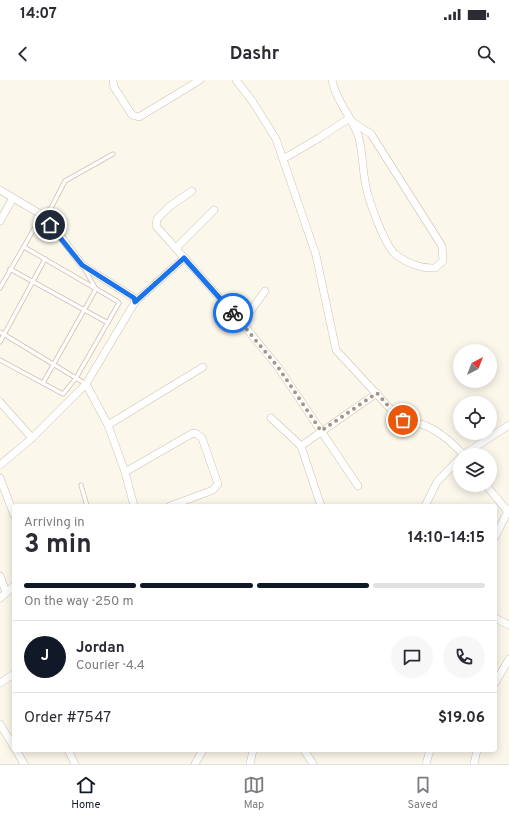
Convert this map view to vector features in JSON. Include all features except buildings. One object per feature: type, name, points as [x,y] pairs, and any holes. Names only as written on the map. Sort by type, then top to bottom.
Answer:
[{"type":"street","points":[[113,80],[114,87],[132,115],[139,117],[200,80]]},
{"type":"street","points":[[236,80],[253,102],[276,139],[316,255],[336,350],[396,415],[403,420],[424,425],[435,430],[454,448]]},
{"type":"street","points":[[332,80],[333,89],[348,119],[357,134],[365,182],[385,239],[394,254],[418,266],[435,268],[444,261],[442,246],[371,134],[348,119]]},
{"type":"street","points":[[283,158],[319,138],[348,119]]},
{"type":"street","points":[[0,190],[42,215],[59,234],[82,265],[134,298],[135,302]]},
{"type":"street","points":[[192,191],[170,206],[157,219],[156,226],[242,323],[278,367],[358,486]]},
{"type":"street","points":[[0,221],[14,198]]},
{"type":"street","points":[[176,248],[214,210]]},
{"type":"street","points":[[0,465],[32,438],[86,384],[135,302],[184,258]]},
{"type":"street","points":[[242,323],[265,291]]},
{"type":"street","points":[[108,425],[202,367]]},
{"type":"street","points":[[86,384],[108,425],[125,472],[133,504]]},
{"type":"street","points":[[301,446],[377,393]]},
{"type":"street","points":[[1,404],[32,438]]},
{"type":"street","points":[[271,418],[301,446],[320,504]]},
{"type":"street","points":[[474,448],[509,424]]},
{"type":"street","points":[[125,472],[193,433],[197,434],[202,438],[218,484],[213,490],[175,504]]},
{"type":"street","points":[[426,504],[437,482],[453,465]]},
{"type":"street","points":[[0,478],[12,510]]},
{"type":"street","points":[[492,492],[508,511],[497,534]]},
{"type":"street","points":[[0,576],[6,592]]},
{"type":"street","points":[[0,598],[12,588]]},
{"type":"street","points":[[497,619],[509,624]]},
{"type":"street","points":[[497,680],[509,659]]},
{"type":"street","points":[[0,684],[12,675]]},
{"type":"street","points":[[0,724],[12,744]]},
{"type":"street","points":[[17,752],[24,764]]},
{"type":"street","points":[[69,752],[75,764]]},
{"type":"street","points":[[196,764],[201,752]]},
{"type":"street","points":[[250,764],[253,752]]},
{"type":"street","points":[[305,752],[313,764]]},
{"type":"street","points":[[426,764],[429,752]]},
{"type":"street","points":[[474,764],[477,752]]},
{"type":"lane","points":[[0,288],[42,215],[50,208],[65,181],[113,154]]},
{"type":"lane","points":[[0,360],[63,394],[76,378],[119,303],[24,247]]},
{"type":"lane","points":[[0,342],[2,333],[45,259]]},
{"type":"lane","points":[[82,265],[96,289]]},
{"type":"lane","points":[[10,269],[108,323]]},
{"type":"lane","points":[[43,383],[96,289]]},
{"type":"lane","points":[[2,333],[86,384]]},
{"type":"lane","points":[[81,485],[86,504]]},
{"type":"way so far","points":[[233,313],[278,367],[321,431],[377,393],[396,415],[403,420]]},
{"type":"route","points":[[50,225],[59,234],[82,265],[134,298],[135,302],[184,258],[233,313]]}]
